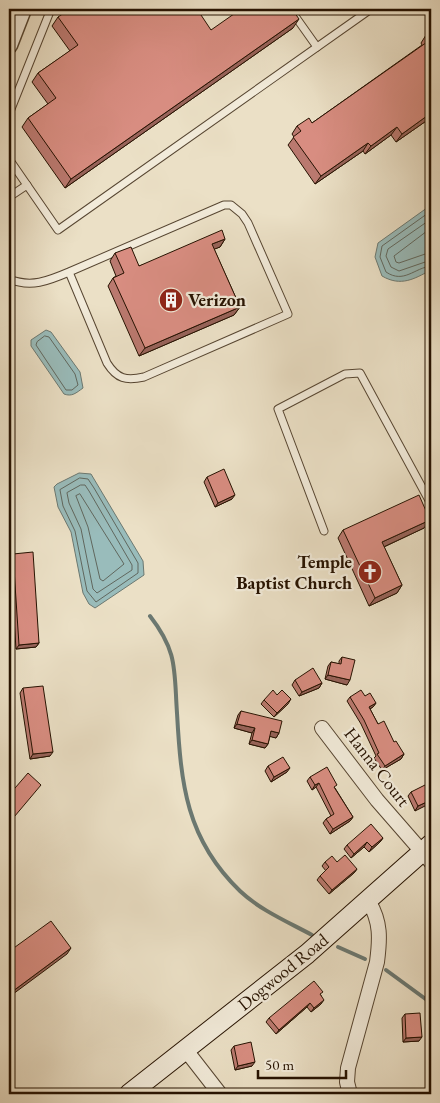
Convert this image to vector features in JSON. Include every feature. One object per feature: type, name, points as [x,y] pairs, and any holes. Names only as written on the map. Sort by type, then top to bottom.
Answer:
[{"type":"main road","name":"Dogwood Road","points":[[129,1094],[307,954],[428,853]]},
{"type":"street","points":[[9,45],[23,9]]},
{"type":"street","name":"Hanna Court","points":[[322,728],[376,800],[428,853]]},
{"type":"street","points":[[350,1094],[347,1082],[348,1068],[377,962],[379,945],[377,915],[368,902]]},
{"type":"street","points":[[185,1049],[220,1094]]},
{"type":"lane","points":[[9,114],[51,9]]},
{"type":"lane","points":[[290,9],[318,46]]},
{"type":"lane","points":[[9,159],[58,230],[371,9]]},
{"type":"lane","points":[[9,197],[27,185]]},
{"type":"lane","points":[[9,280],[38,284],[224,206],[231,205],[242,214],[248,223],[288,314],[144,377],[122,379],[116,375],[107,363],[69,272]]},
{"type":"lane","points":[[324,531],[278,409],[346,374],[360,373],[431,504]]},
{"type":"water","points":[[431,205],[431,270],[413,279],[401,281],[395,281],[382,276],[375,257],[378,243]]},
{"type":"water","points":[[46,330],[51,332],[80,372],[83,388],[74,394],[64,394],[31,346],[31,340]]},
{"type":"water","points":[[79,473],[91,474],[143,561],[144,575],[95,608],[89,604],[83,593],[71,532],[58,507],[54,487]]},
{"type":"building","points":[[70,9],[197,9],[211,30],[241,9],[292,9],[299,19],[71,179],[28,118],[56,98],[38,73],[78,45],[58,17]]},
{"type":"building","points":[[431,32],[431,113],[402,134],[397,127],[371,146],[368,143],[321,176],[293,137],[301,131],[297,126],[309,118],[312,123],[430,40],[426,35]]},
{"type":"building","name":"Verizon","points":[[222,230],[225,239],[212,244],[240,307],[145,348],[113,278],[124,273],[115,253],[131,247],[139,266]]},
{"type":"building","points":[[224,469],[235,495],[218,503],[207,477]]},
{"type":"building","name":"Temple Baptist Church","points":[[419,495],[430,520],[382,542],[402,585],[375,598],[343,530]]},
{"type":"building","points":[[33,552],[39,643],[19,645],[13,554]]},
{"type":"building","points":[[342,657],[355,660],[350,680],[328,675],[331,662],[341,664]]},
{"type":"building","points":[[313,668],[322,683],[302,692],[295,680]]},
{"type":"building","points":[[43,686],[53,752],[33,754],[23,688]]},
{"type":"building","points":[[273,690],[277,695],[282,690],[291,699],[277,713],[264,700]]},
{"type":"building","points":[[361,690],[365,696],[370,693],[376,703],[369,707],[378,724],[384,721],[394,742],[396,741],[404,754],[385,766],[377,754],[379,753],[364,720],[350,697]]},
{"type":"building","points":[[241,711],[282,721],[279,733],[271,731],[268,744],[252,740],[255,728],[237,724]]},
{"type":"building","points":[[283,757],[290,768],[274,777],[268,766]]},
{"type":"building","points":[[327,767],[337,785],[334,787],[353,817],[333,829],[326,819],[334,814],[319,783],[315,785],[310,777]]},
{"type":"building","points":[[28,773],[41,785],[9,823],[9,795]]},
{"type":"building","points":[[429,783],[431,800],[418,806],[411,792]]},
{"type":"building","points":[[371,824],[383,838],[372,847],[367,842],[354,854],[347,845]]},
{"type":"building","points":[[345,855],[357,869],[332,890],[320,876],[329,867],[325,862],[332,856],[337,862]]},
{"type":"building","points":[[51,921],[71,948],[9,994],[9,947],[11,950]]},
{"type":"building","points":[[314,981],[323,992],[320,994],[324,1000],[314,1008],[310,1003],[279,1030],[269,1018]]},
{"type":"building","points":[[420,1013],[422,1037],[406,1038],[405,1014]]},
{"type":"building","points":[[251,1042],[255,1062],[238,1066],[234,1046]]},
{"type":"building","points":[[181,1090],[188,1094],[178,1094]]},
{"type":"building","points":[[268,1090],[273,1094],[263,1094]]},
{"type":"waterway","points":[[150,616],[166,640],[173,662],[184,787],[197,831],[222,871],[240,891],[265,910],[312,935]]},
{"type":"waterway","points":[[338,947],[365,959]]},
{"type":"waterway","points":[[386,970],[431,1003]]},
{"type":"place","name":"Verizon","points":[[171,300]]},
{"type":"place","name":"Temple Baptist Church","points":[[370,572]]}]
